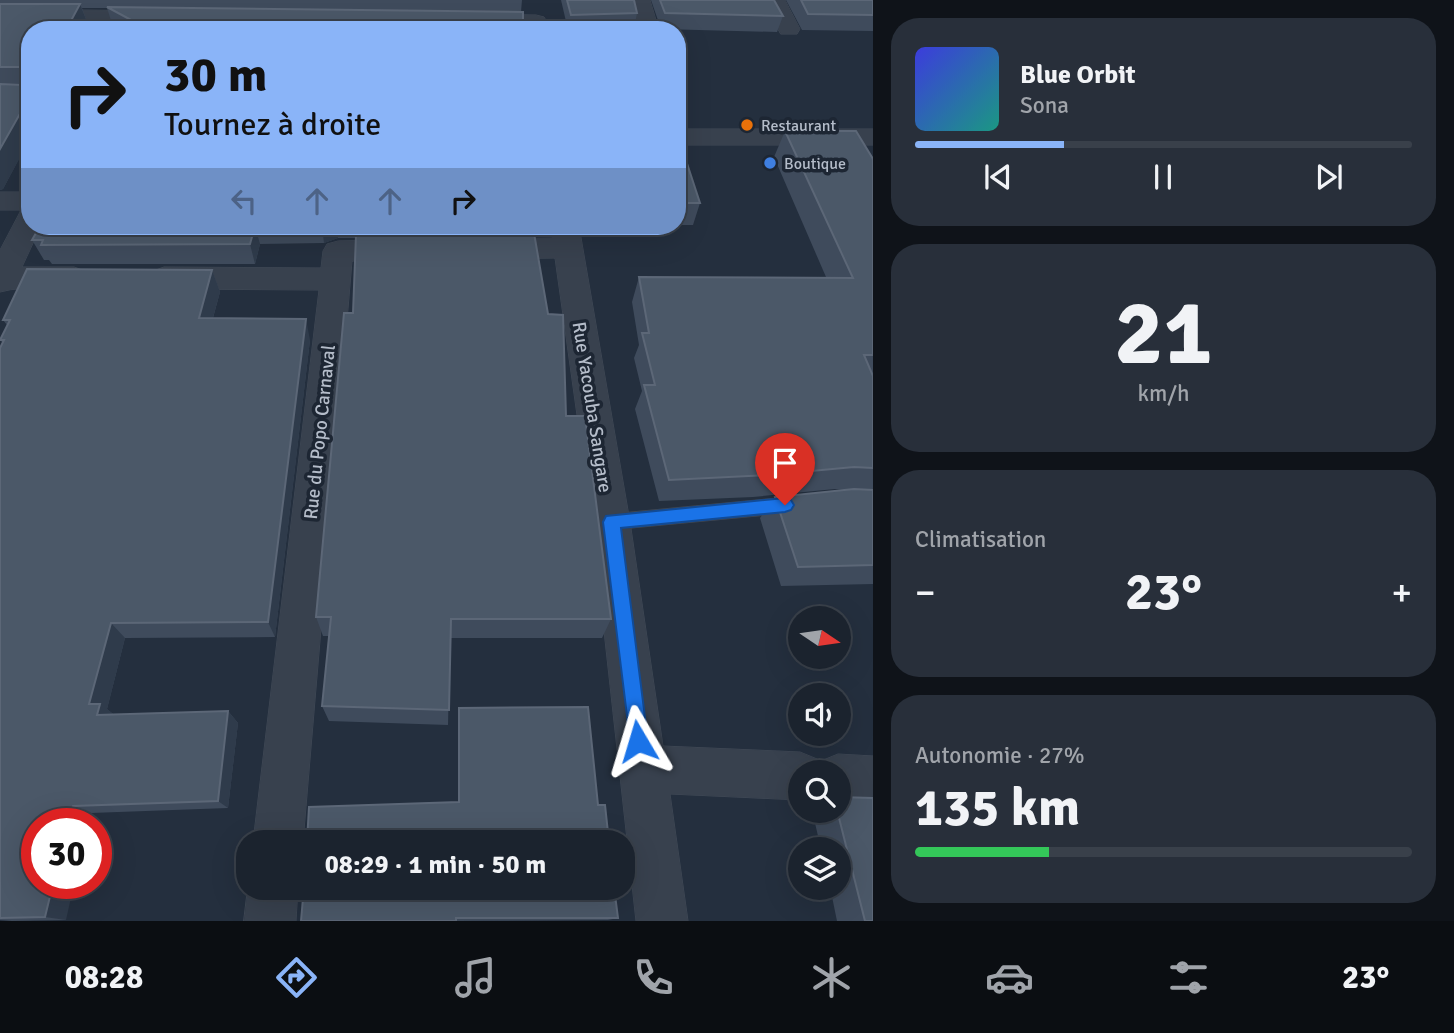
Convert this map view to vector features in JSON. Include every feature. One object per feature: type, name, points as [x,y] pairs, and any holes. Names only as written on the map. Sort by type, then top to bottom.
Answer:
[{"type":"street","points":[[639,0],[646,21]]},
{"type":"street","points":[[774,0],[789,30]]},
{"type":"street","points":[[0,16],[178,18]]},
{"type":"street","points":[[454,21],[536,17]]},
{"type":"street","points":[[686,137],[873,137]]},
{"type":"street","points":[[0,201],[21,201]]},
{"type":"street","points":[[22,235],[1,279],[99,278]]},
{"type":"street","name":"Rue du Popo Carnaval","points":[[279,830],[338,251],[446,250],[567,237]]},
{"type":"street","name":"Rue Yacouba Sangare","points":[[567,237],[611,522],[662,921]]},
{"type":"street","points":[[140,278],[334,279]]},
{"type":"street","points":[[641,769],[788,775]]},
{"type":"street","points":[[851,779],[873,780]]},
{"type":"street","points":[[270,921],[272,900]]},
{"type":"lane","points":[[611,522],[809,503]]},
{"type":"building","points":[[567,0],[634,0],[637,13],[571,15]]},
{"type":"building","points":[[660,0],[774,0],[783,16],[665,13]]},
{"type":"building","points":[[801,0],[873,0],[873,15],[808,14]]},
{"type":"building","points":[[0,4],[80,4],[71,21],[21,21],[21,67],[0,67]]},
{"type":"building","points":[[107,7],[523,12],[523,21],[133,21]]},
{"type":"building","points":[[0,84],[21,85],[21,112],[0,149]]},
{"type":"building","points":[[785,131],[856,131],[873,159],[873,355],[864,355],[873,376],[873,468],[854,467],[669,480],[644,385],[655,385],[642,333],[649,333],[639,277],[853,278]]},
{"type":"building","points":[[686,160],[700,203],[686,203]]},
{"type":"building","points":[[35,235],[252,235],[250,244],[41,245],[43,240],[32,240]]},
{"type":"building","points":[[356,235],[534,235],[548,314],[563,315],[566,416],[585,416],[611,619],[451,619],[449,710],[322,706],[331,617],[316,617],[344,313],[353,313]]},
{"type":"building","points":[[27,269],[212,270],[199,318],[306,319],[268,622],[111,623],[89,704],[100,704],[97,715],[228,711],[218,801],[21,808],[21,899],[49,899],[45,917],[0,918],[0,348],[4,340],[0,340],[10,320],[3,320]]},
{"type":"building","points":[[854,489],[873,490],[873,565],[798,567],[775,497]]},
{"type":"building","points":[[588,707],[598,805],[605,805],[608,830],[308,830],[309,807],[459,802],[459,708]]},
{"type":"building","points":[[851,797],[873,798],[873,921],[865,921],[851,866],[851,837],[844,837],[840,823],[851,823]]},
{"type":"building","points":[[303,900],[616,900],[618,918],[456,918],[456,921],[301,921]]},
{"type":"place","name":"Restaurant","points":[[747,125]]},
{"type":"place","name":"Boutique","points":[[770,163]]},
{"type":"route","points":[[638,741],[611,522],[785,505]]}]
